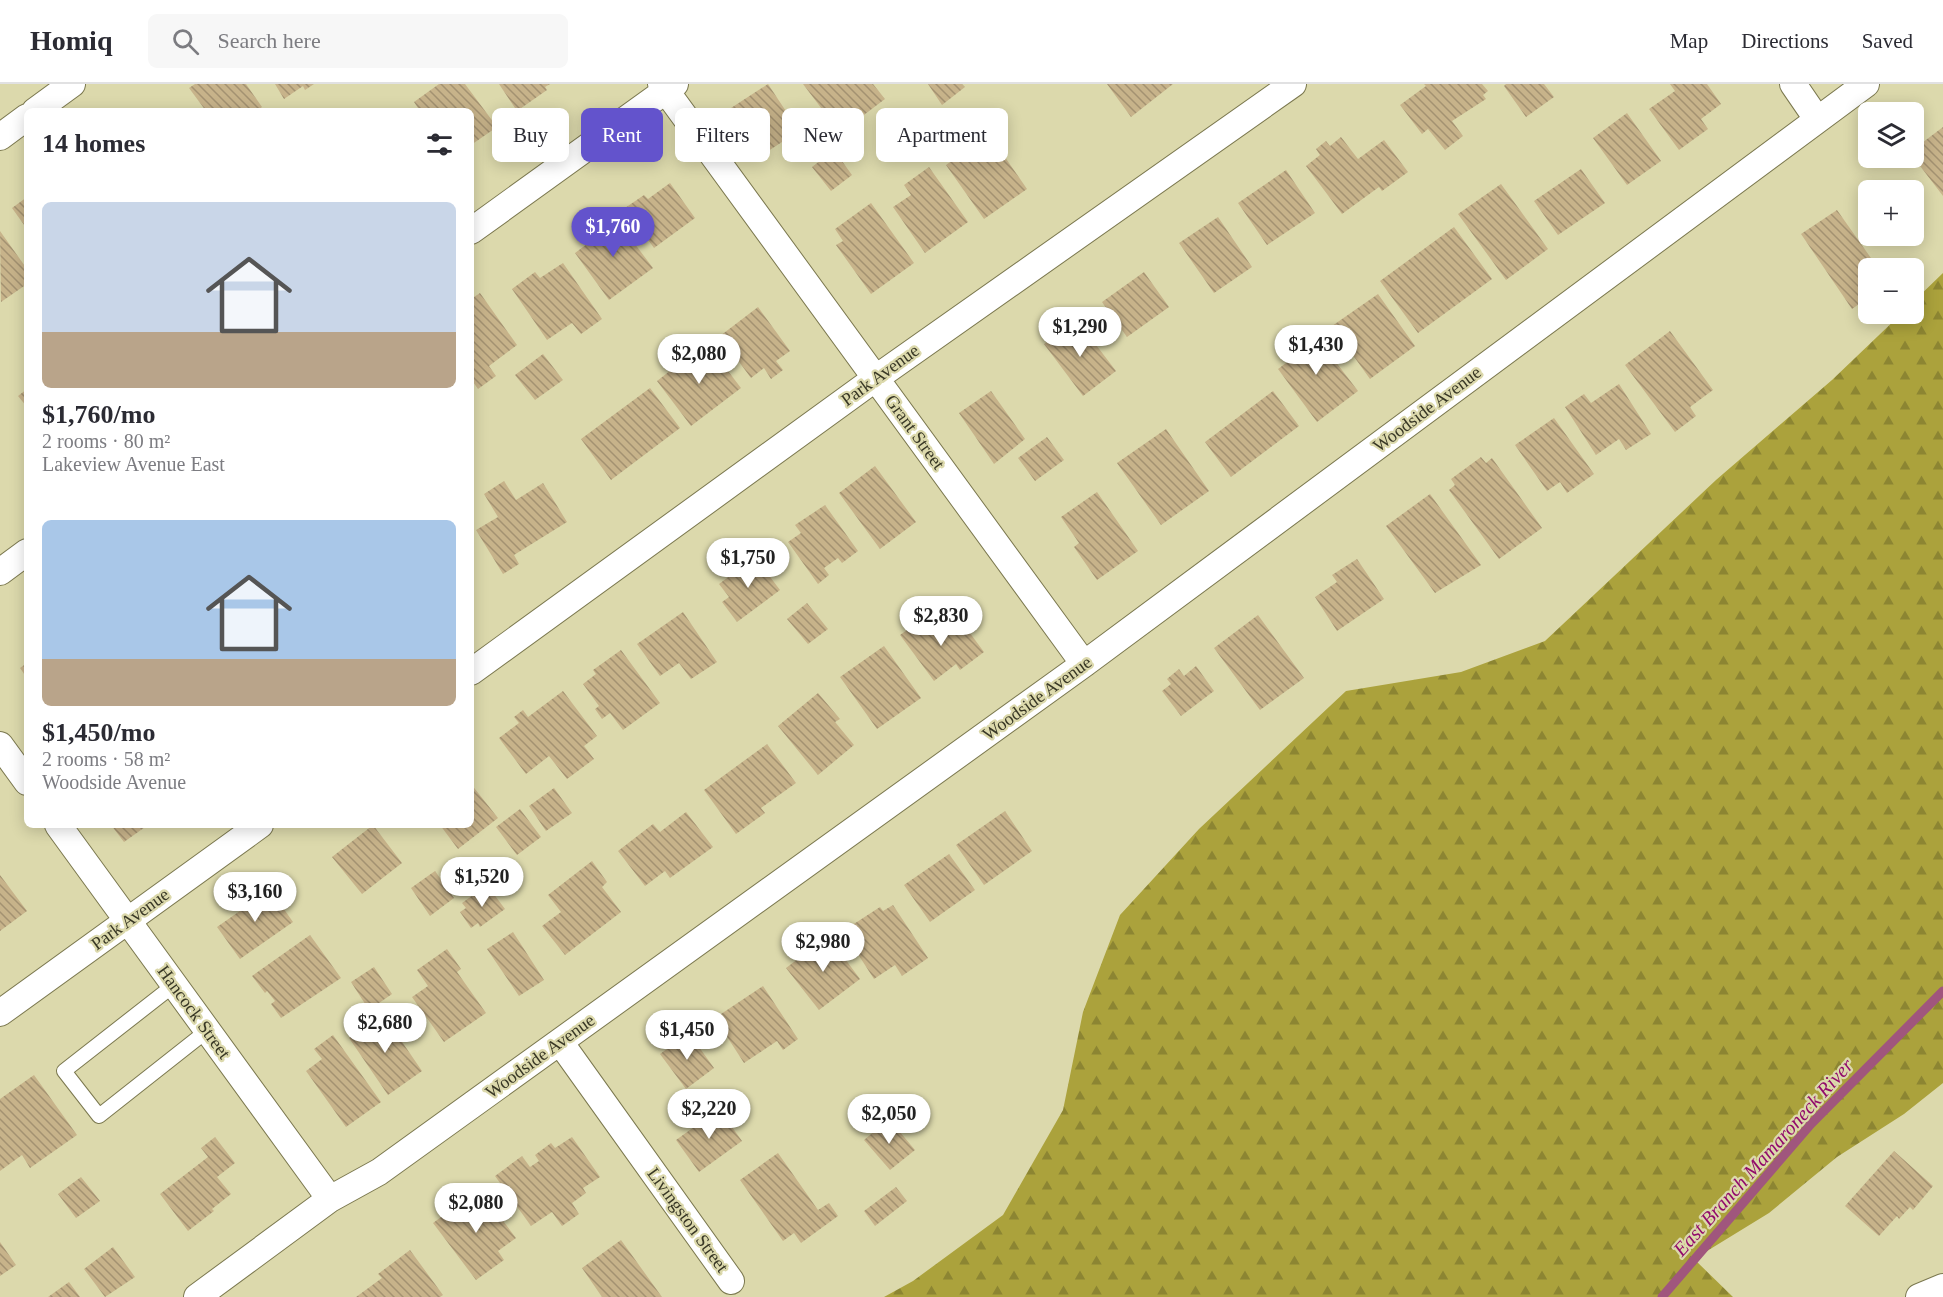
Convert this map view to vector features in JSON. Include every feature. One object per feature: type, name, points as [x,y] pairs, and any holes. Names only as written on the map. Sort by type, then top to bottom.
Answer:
[{"type":"street","points":[[39,108],[72,84]]},
{"type":"street","name":"Park Avenue","points":[[474,670],[876,378],[1293,84]]},
{"type":"street","points":[[1792,84],[1817,119]]},
{"type":"street","name":"Woodside Avenue","points":[[197,1297],[330,1199],[379,1172],[1084,664],[1866,84]]},
{"type":"street","points":[[474,229],[667,86]]},
{"type":"street","name":"Grant Street","points":[[667,86],[1084,664]]},
{"type":"street","points":[[0,137],[24,119]]},
{"type":"street","points":[[0,572],[24,554]]},
{"type":"street","points":[[0,745],[24,779]]},
{"type":"street","name":"Hancock Street","points":[[60,828],[330,1199]]},
{"type":"street","name":"Park Avenue","points":[[0,1013],[256,828]]},
{"type":"street","name":"Livingston Street","points":[[560,1042],[732,1281]]},
{"type":"street","points":[[1919,1297],[1943,1287]]},
{"type":"lane","points":[[174,985],[64,1071],[99,1116],[208,1030]]},
{"type":"green space","points":[[1943,273],[1943,1083],[1904,1114],[1837,1157],[1769,1213],[1694,1259],[1733,1297],[884,1297],[913,1281],[1003,1215],[1063,1110],[1083,1012],[1120,915],[1199,829],[1346,691],[1461,672],[1545,641],[1716,480],[1832,380],[1891,324],[1924,324],[1924,291]]},
{"type":"building","points":[[195,84],[246,84],[262,107],[204,108],[189,88]]},
{"type":"building","points":[[275,84],[314,84],[305,90],[303,86],[284,99]]},
{"type":"building","points":[[439,84],[465,84],[492,120],[492,130],[474,143],[474,108],[418,108],[414,102]]},
{"type":"building","points":[[499,84],[550,84],[545,87],[547,90],[521,108],[515,108]]},
{"type":"building","points":[[768,84],[784,108],[782,108],[782,142],[770,150],[770,108],[731,108]]},
{"type":"building","points":[[803,84],[873,84],[885,99],[864,115],[864,108],[821,108]]},
{"type":"building","points":[[928,84],[962,84],[965,87],[942,105]]},
{"type":"building","points":[[1107,84],[1173,84],[1131,117]]},
{"type":"building","points":[[1424,84],[1482,84],[1488,91],[1483,95],[1486,99],[1452,121],[1463,136],[1445,150],[1428,129],[1422,134],[1400,105],[1426,86]]},
{"type":"building","points":[[1506,84],[1544,84],[1554,97],[1526,117],[1504,86]]},
{"type":"building","points":[[1670,84],[1707,84],[1721,104],[1701,119],[1708,129],[1679,150],[1649,109],[1675,91]]},
{"type":"building","points":[[1627,113],[1661,161],[1627,185],[1593,138]]},
{"type":"building","points":[[1943,127],[1943,196],[1922,168],[1924,168],[1924,141]]},
{"type":"building","points":[[1341,137],[1358,159],[1384,140],[1408,172],[1382,191],[1379,187],[1342,214],[1306,166],[1320,155],[1316,149],[1326,141],[1330,146]]},
{"type":"building","points":[[818,162],[843,162],[852,175],[831,191],[812,167]]},
{"type":"building","points":[[950,162],[1008,162],[1027,189],[984,219],[946,165]]},
{"type":"building","points":[[929,167],[968,222],[925,253],[893,207],[911,195],[904,185]]},
{"type":"building","points":[[1581,169],[1605,203],[1558,235],[1534,201]]},
{"type":"building","points":[[1286,170],[1315,213],[1267,245],[1238,203]]},
{"type":"building","points":[[670,183],[695,218],[654,248],[625,208],[644,195],[648,199]]},
{"type":"building","points":[[1501,184],[1548,249],[1506,280],[1458,214]]},
{"type":"building","points":[[24,199],[24,225],[12,208]]},
{"type":"building","points":[[871,203],[914,263],[871,294],[836,245],[843,241],[835,229]]},
{"type":"building","points":[[1837,210],[1858,240],[1858,246],[1862,246],[1871,258],[1858,258],[1858,305],[1852,309],[1801,234]]},
{"type":"building","points":[[613,215],[653,268],[609,300],[575,253],[591,241],[586,234]]},
{"type":"building","points":[[1218,217],[1252,267],[1214,293],[1179,243]]},
{"type":"building","points":[[1454,227],[1492,279],[1418,333],[1380,281]]},
{"type":"building","points":[[0,231],[24,265],[24,286],[1,302]]},
{"type":"building","points":[[563,263],[602,319],[581,334],[572,323],[547,340],[512,289],[535,272],[540,278]]},
{"type":"building","points":[[1144,272],[1169,307],[1127,337],[1102,302]]},
{"type":"building","points":[[480,293],[517,345],[489,366],[496,376],[478,389],[474,383],[474,297]]},
{"type":"building","points":[[1378,294],[1415,346],[1370,379],[1332,326]]},
{"type":"building","points":[[758,307],[790,351],[776,361],[783,370],[771,379],[764,368],[751,378],[720,336]]},
{"type":"building","points":[[1077,320],[1116,371],[1083,396],[1044,344]]},
{"type":"building","points":[[1309,327],[1358,391],[1317,422],[1278,369],[1294,357],[1285,344]]},
{"type":"building","points":[[1670,331],[1713,390],[1690,407],[1696,416],[1675,432],[1625,365]]},
{"type":"building","points":[[702,346],[714,361],[718,358],[741,388],[691,426],[657,381]]},
{"type":"building","points":[[543,354],[563,380],[535,400],[515,375]]},
{"type":"building","points":[[1619,384],[1651,434],[1626,450],[1619,439],[1596,455],[1565,407],[1584,394],[1591,403]]},
{"type":"building","points":[[650,388],[680,428],[611,480],[581,439]]},
{"type":"building","points":[[24,391],[24,403],[18,396]]},
{"type":"building","points":[[991,391],[1025,439],[994,464],[959,413]]},
{"type":"building","points":[[1273,391],[1299,426],[1231,477],[1205,442]]},
{"type":"building","points":[[1554,418],[1594,474],[1567,493],[1560,482],[1547,491],[1515,445]]},
{"type":"building","points":[[1166,429],[1209,491],[1161,525],[1117,463]]},
{"type":"building","points":[[1047,437],[1064,460],[1035,481],[1018,458]]},
{"type":"building","points":[[1481,457],[1486,463],[1492,458],[1542,528],[1499,559],[1449,490],[1455,485],[1451,479]]},
{"type":"building","points":[[875,466],[916,522],[880,549],[839,493]]},
{"type":"building","points":[[504,481],[516,500],[543,483],[567,522],[514,555],[519,564],[503,574],[476,530],[498,517],[484,494]]},
{"type":"building","points":[[1097,492],[1138,551],[1097,580],[1074,547],[1079,543],[1061,517]]},
{"type":"building","points":[[1430,494],[1481,565],[1435,593],[1386,526]]},
{"type":"building","points":[[825,505],[858,551],[842,563],[838,558],[824,568],[829,575],[818,584],[788,542],[801,533],[795,525]]},
{"type":"building","points":[[755,557],[780,590],[737,622],[722,602],[729,597],[719,584]]},
{"type":"building","points":[[1357,559],[1384,599],[1337,631],[1315,597],[1337,582],[1332,575]]},
{"type":"building","points":[[807,603],[828,629],[808,644],[787,619]]},
{"type":"building","points":[[683,612],[717,662],[691,679],[679,663],[660,676],[637,644]]},
{"type":"building","points":[[928,615],[943,634],[961,621],[984,652],[960,670],[956,664],[934,681],[900,635]]},
{"type":"building","points":[[1258,615],[1304,678],[1260,710],[1214,648]]},
{"type":"building","points":[[884,646],[921,698],[877,729],[840,677]]},
{"type":"building","points":[[621,650],[660,703],[623,730],[610,713],[602,719],[595,709],[599,706],[583,684],[596,674],[593,670]]},
{"type":"building","points":[[1196,666],[1214,691],[1181,716],[1162,691],[1171,684],[1167,679],[1179,669],[1184,676]]},
{"type":"building","points":[[563,691],[597,736],[584,746],[594,759],[567,779],[549,756],[526,774],[499,738],[519,723],[514,717],[523,710],[528,717]]},
{"type":"building","points":[[818,693],[840,719],[835,722],[854,745],[818,775],[778,726]]},
{"type":"building","points":[[767,744],[796,783],[761,808],[765,813],[736,834],[704,790]]},
{"type":"building","points":[[474,788],[498,818],[458,849],[442,828],[474,828]]},
{"type":"building","points":[[554,788],[572,813],[546,831],[529,806]]},
{"type":"building","points":[[520,809],[541,837],[517,855],[496,827]]},
{"type":"building","points":[[1005,811],[1032,851],[984,885],[956,845]]},
{"type":"building","points":[[686,812],[713,847],[670,878],[665,871],[645,886],[618,851],[653,824],[660,832]]},
{"type":"building","points":[[113,828],[144,828],[124,842]]},
{"type":"building","points":[[369,828],[375,828],[402,863],[362,894],[332,857]]},
{"type":"building","points":[[949,854],[975,890],[930,922],[904,885]]},
{"type":"building","points":[[592,861],[607,882],[602,887],[621,912],[565,955],[542,926],[561,912],[548,895]]},
{"type":"building","points":[[435,871],[454,898],[430,916],[411,888]]},
{"type":"building","points":[[0,875],[27,911],[0,931]]},
{"type":"building","points":[[267,885],[293,922],[240,959],[217,927],[247,906],[244,901]]},
{"type":"building","points":[[487,885],[505,909],[480,927],[478,923],[471,928],[460,912],[466,908],[462,903]]},
{"type":"building","points":[[893,905],[928,958],[902,976],[895,965],[874,979],[843,931],[880,907],[883,911]]},
{"type":"building","points":[[513,932],[544,980],[519,996],[487,949]]},
{"type":"building","points":[[310,935],[341,978],[281,1018],[271,1004],[275,1001],[267,991],[265,993],[252,976]]},
{"type":"building","points":[[828,936],[860,979],[819,1010],[786,968]]},
{"type":"building","points":[[447,949],[461,969],[457,972],[486,1013],[444,1042],[412,997],[428,986],[417,970]]},
{"type":"building","points":[[374,967],[392,994],[369,1010],[351,982]]},
{"type":"building","points":[[763,986],[798,1039],[783,1050],[777,1041],[744,1063],[715,1018]]},
{"type":"building","points":[[383,1014],[422,1071],[388,1095],[349,1038]]},
{"type":"building","points":[[689,1033],[714,1068],[686,1089],[660,1054]]},
{"type":"building","points":[[333,1035],[381,1102],[346,1127],[306,1071],[322,1059],[314,1049]]},
{"type":"building","points":[[34,1075],[77,1135],[30,1168],[22,1155],[0,1171],[0,1099]]},
{"type":"building","points":[[719,1109],[742,1141],[699,1172],[676,1140]]},
{"type":"building","points":[[889,1119],[915,1150],[890,1170],[864,1140]]},
{"type":"building","points":[[215,1137],[235,1163],[217,1177],[231,1194],[188,1231],[160,1194],[208,1157],[201,1148]]},
{"type":"building","points":[[572,1137],[600,1177],[583,1188],[586,1193],[572,1203],[579,1214],[562,1226],[552,1212],[531,1226],[495,1176],[522,1156],[530,1167],[539,1161],[535,1155],[551,1143],[555,1148]]},
{"type":"building","points":[[1894,1151],[1933,1186],[1913,1210],[1910,1207],[1899,1219],[1897,1216],[1879,1236],[1845,1206]]},
{"type":"building","points":[[778,1153],[818,1210],[829,1203],[838,1216],[801,1243],[794,1233],[783,1241],[740,1180]]},
{"type":"building","points":[[81,1177],[100,1201],[76,1218],[58,1194]]},
{"type":"building","points":[[896,1187],[907,1201],[875,1226],[864,1211]]},
{"type":"building","points":[[479,1189],[516,1238],[498,1251],[504,1260],[476,1280],[433,1223]]},
{"type":"building","points":[[621,1240],[662,1297],[602,1297],[582,1268]]},
{"type":"building","points":[[0,1242],[16,1265],[0,1276]]},
{"type":"building","points":[[113,1247],[135,1277],[105,1297],[84,1269]]},
{"type":"building","points":[[410,1250],[443,1295],[440,1297],[356,1297],[382,1278],[378,1274]]},
{"type":"building","points":[[69,1282],[80,1297],[48,1297]]},
{"type":"waterway","name":"East Branch Mamaroneck River","points":[[1662,1297],[1811,1124],[1943,991]]}]
